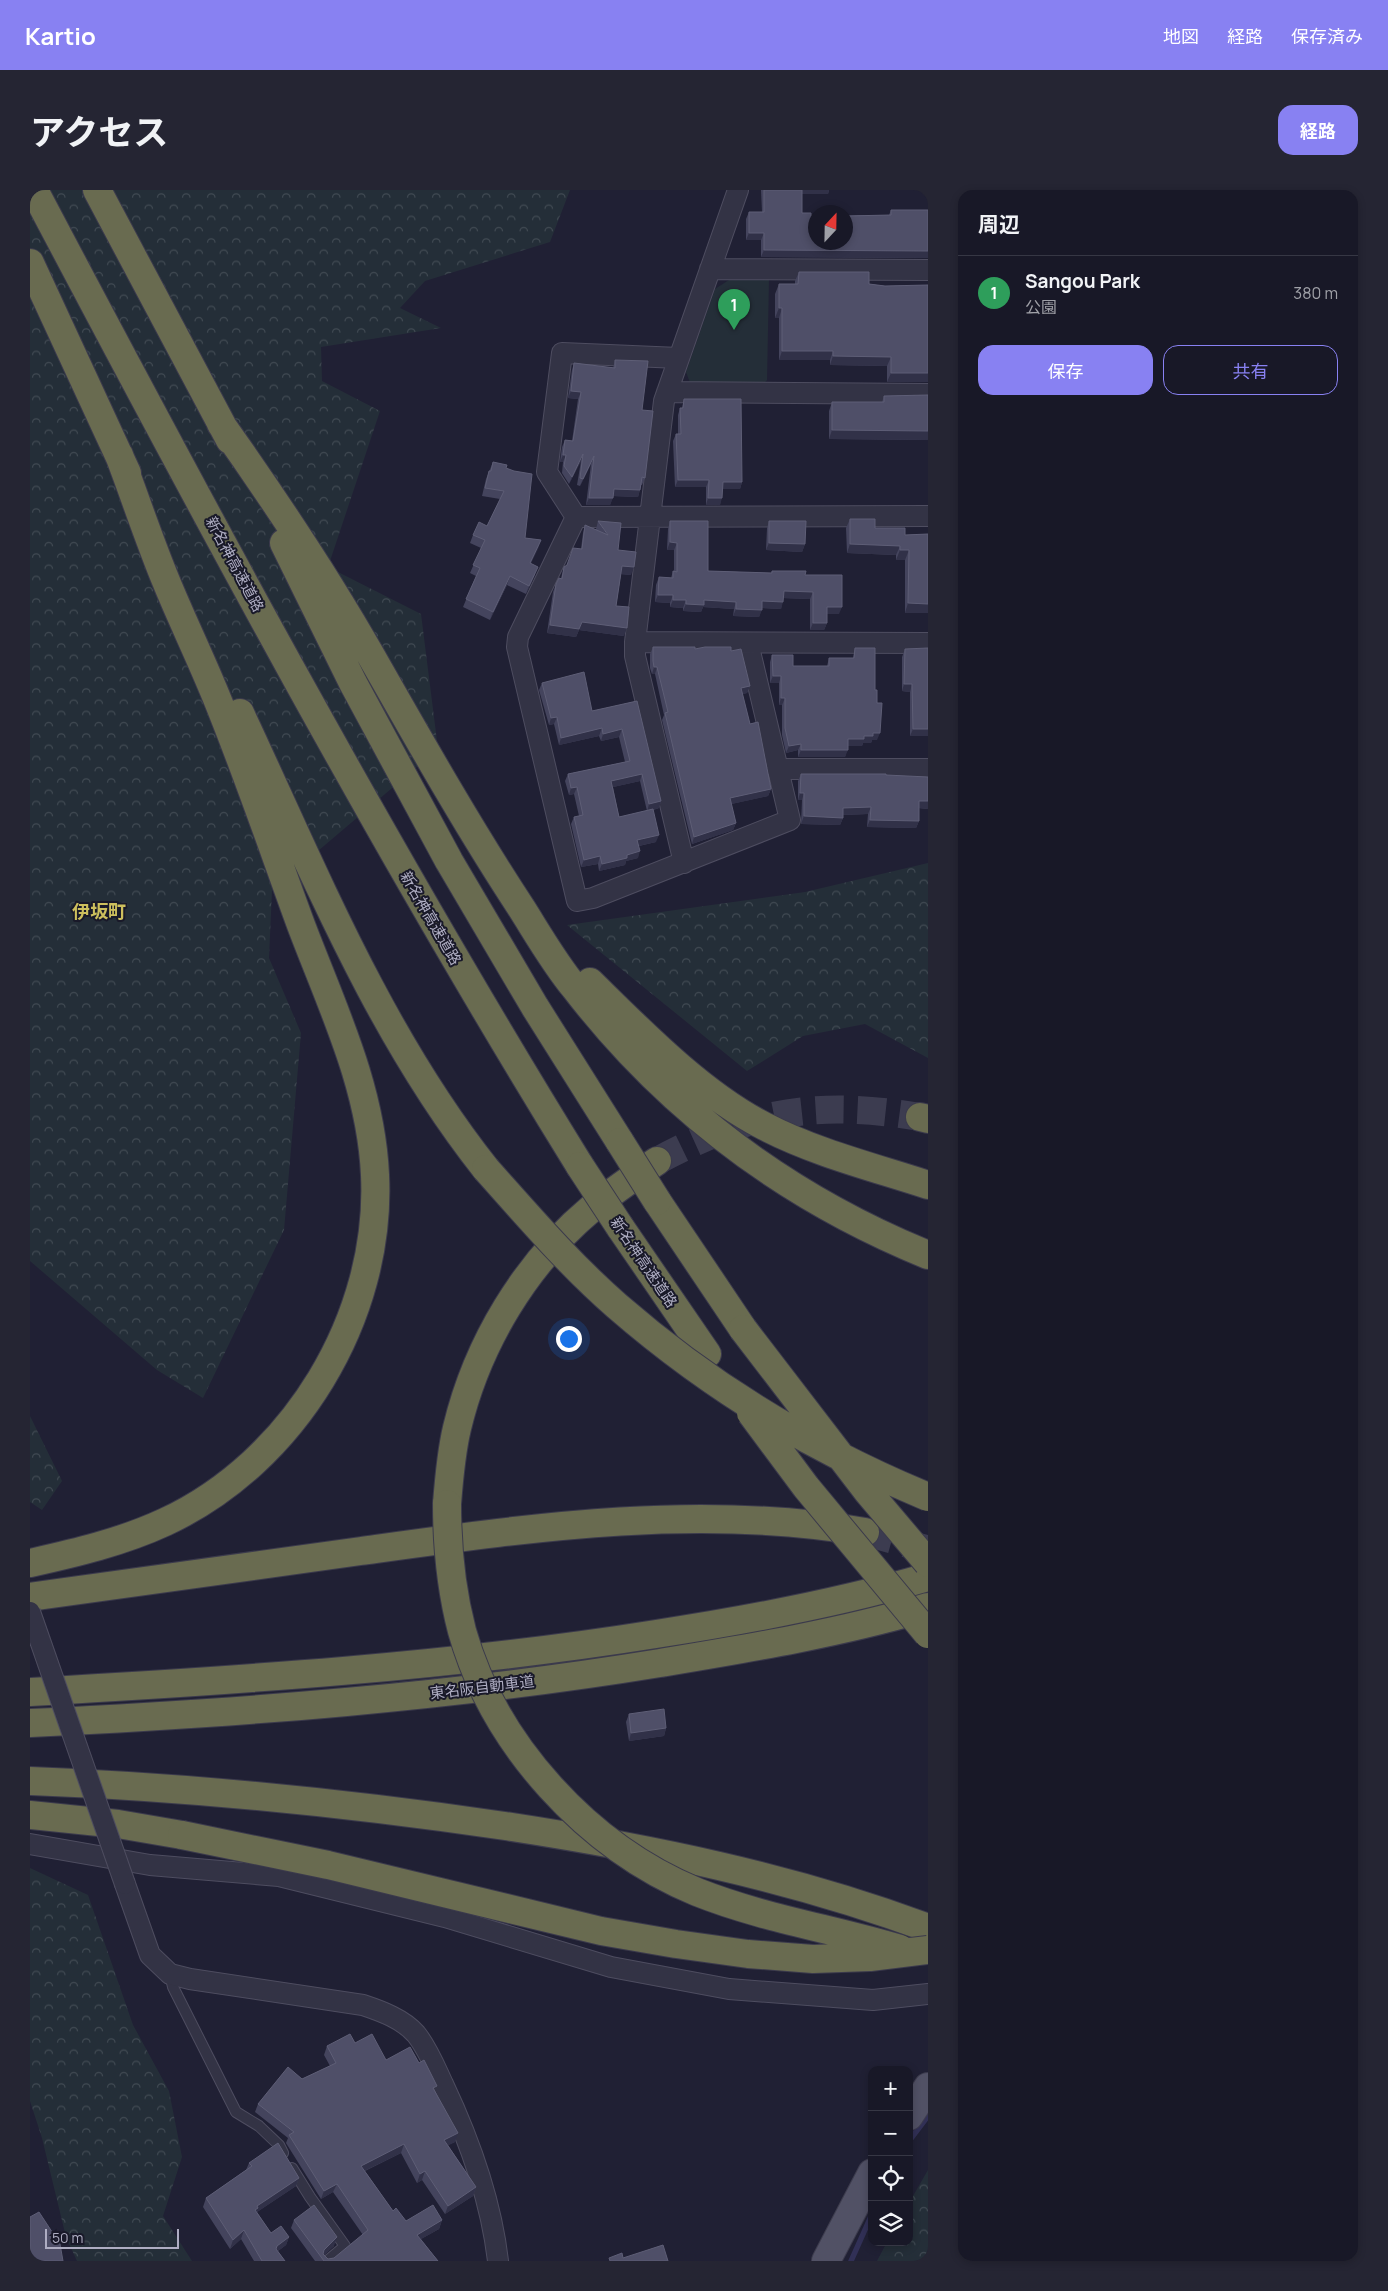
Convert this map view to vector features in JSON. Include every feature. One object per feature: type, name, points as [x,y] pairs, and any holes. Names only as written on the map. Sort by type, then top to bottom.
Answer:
[{"type":"highway","name":"新名神高速道路","points":[[34,190],[239,573],[374,819],[499,1035],[580,1166],[707,1354],[806,1487],[928,1634]]},
{"type":"highway","points":[[97,190],[293,560],[353,683],[449,861],[535,1007],[657,1201],[743,1329],[868,1492],[928,1563]]},
{"type":"highway","points":[[30,263],[356,961],[390,1025],[430,1091],[486,1169],[534,1224],[616,1305],[706,1376],[806,1440],[860,1467],[928,1497]]},
{"type":"highway","points":[[221,424],[282,511],[325,578],[418,741],[492,865],[573,986],[596,1014],[635,1058],[709,1127],[750,1159],[797,1190],[849,1219],[928,1254]]},
{"type":"highway","points":[[30,1563],[120,1540],[165,1522],[204,1500],[242,1473],[274,1443],[298,1414],[318,1384],[353,1313],[365,1279],[372,1243],[375,1208],[375,1174],[371,1138],[356,1068],[222,711],[164,577],[119,456]]},
{"type":"highway","points":[[518,903],[568,961],[602,995],[678,1065],[720,1098],[763,1126],[798,1142],[928,1185]]},
{"type":"highway","points":[[657,1161],[592,1208],[566,1232],[534,1270],[497,1324],[480,1358],[464,1403],[451,1460],[446,1504],[447,1534],[455,1601],[463,1633],[474,1664],[504,1723],[524,1755],[578,1815],[635,1860],[696,1891],[737,1906],[851,1934],[928,1958]]},
{"type":"highway","points":[[30,1597],[482,1534],[617,1521],[746,1519],[822,1525],[865,1532]]},
{"type":"highway","name":"東名阪自動車道","points":[[30,1692],[273,1678],[426,1664],[586,1645],[735,1622],[880,1591],[928,1577]]},
{"type":"highway","name":"東名阪自動車道","points":[[30,1723],[268,1708],[427,1694],[590,1674],[750,1648],[897,1616],[928,1607]]},
{"type":"highway","points":[[30,1781],[305,1801],[441,1817],[571,1836],[682,1857],[785,1882],[852,1901],[928,1928]]},
{"type":"highway","points":[[30,1815],[118,1824],[182,1835],[328,1865],[602,1931],[676,1944],[748,1954],[813,1959],[870,1957],[928,1950]]},
{"type":"main road","points":[[912,2111],[928,2087]]},
{"type":"main road","points":[[826,2261],[868,2181]]},
{"type":"street","points":[[684,863],[635,656],[635,642],[652,516],[664,401],[738,190]]},
{"type":"street","points":[[710,269],[928,270]]},
{"type":"street","points":[[576,516],[547,472],[562,353],[679,358]]},
{"type":"street","points":[[667,392],[928,394]]},
{"type":"street","points":[[576,516],[928,516]]},
{"type":"street","points":[[576,516],[518,637],[517,647],[577,901],[593,898],[790,820],[748,643]]},
{"type":"street","points":[[635,642],[928,643]]},
{"type":"street","points":[[777,769],[928,768]]},
{"type":"street","points":[[30,1612],[150,1955],[170,1974],[190,1979],[363,2005],[386,2013],[414,2032],[428,2052],[452,2101],[481,2182],[495,2234],[498,2261]]},
{"type":"street","points":[[30,1844],[150,1865],[279,1876],[445,1916],[612,1967],[729,1989],[873,2000],[928,1994]]},
{"type":"lane","points":[[170,1974],[173,1987],[236,2112],[259,2126],[278,2145],[310,2197],[346,2246],[326,2261]]},
{"type":"green space","points":[[30,190],[570,190],[550,242],[425,281],[400,308],[441,328],[321,347],[322,381],[380,411],[328,567],[421,614],[438,749],[272,890],[269,958],[301,1033],[284,1230],[203,1398],[157,1370],[30,1261]]},
{"type":"green space","points":[[732,278],[769,278],[767,380],[763,385],[691,385],[686,372],[715,289]]},
{"type":"green space","points":[[928,863],[928,1058],[865,1024],[803,1036],[747,1071],[567,925],[805,892]]},
{"type":"green space","points":[[30,1416],[62,1481],[42,1510],[30,1502]]},
{"type":"green space","points":[[30,1868],[88,1895],[133,2025],[169,2091],[182,2157],[163,2216],[192,2261],[77,2261],[66,2237],[42,2138],[30,2101]]},
{"type":"green space","points":[[928,2170],[928,2261],[877,2261],[885,2246],[913,2246],[913,2196]]},
{"type":"building","points":[[764,190],[802,190],[802,213],[808,213],[808,250],[853,250],[853,216],[891,215],[891,210],[928,210],[928,251],[764,250],[764,233],[749,233],[749,212],[764,212]]},
{"type":"building","points":[[799,272],[869,272],[869,284],[885,286],[928,285],[928,373],[891,373],[891,357],[833,356],[833,351],[782,351],[782,308],[779,308],[779,284],[798,284]]},
{"type":"building","points":[[615,360],[648,361],[642,410],[653,411],[645,478],[642,477],[640,490],[614,489],[613,498],[589,498],[594,456],[583,479],[580,478],[583,454],[572,477],[564,466],[566,455],[563,455],[565,440],[573,441],[581,392],[571,391],[574,363],[615,368]]},
{"type":"building","points":[[928,395],[928,431],[832,430],[832,402],[884,402],[884,396]]},
{"type":"building","points":[[684,399],[741,399],[742,482],[723,482],[722,498],[708,498],[709,480],[678,480],[676,434],[681,434],[680,408],[683,408]]},
{"type":"building","points":[[493,462],[507,465],[506,468],[514,471],[532,474],[525,538],[541,540],[530,563],[538,567],[529,586],[510,576],[493,612],[466,599],[480,568],[473,565],[485,540],[473,535],[479,522],[487,526],[504,491],[485,488]]},
{"type":"building","points":[[850,519],[875,519],[875,528],[905,528],[905,535],[928,534],[928,604],[908,603],[909,550],[900,550],[900,546],[850,544]]},
{"type":"building","points":[[598,521],[621,523],[618,550],[636,552],[634,567],[622,566],[616,606],[629,607],[627,628],[582,622],[579,629],[550,625],[556,584],[559,578],[562,579],[564,567],[567,565],[573,548],[582,549],[585,525],[608,535]]},
{"type":"building","points":[[670,521],[708,521],[708,571],[772,573],[772,571],[806,571],[805,575],[842,575],[842,607],[827,607],[827,623],[813,623],[813,592],[784,591],[783,602],[762,601],[762,610],[736,609],[736,602],[704,600],[704,605],[686,604],[686,600],[673,600],[673,595],[658,595],[659,577],[673,578],[673,571],[677,572],[677,543],[670,542]]},
{"type":"building","points":[[769,521],[806,521],[805,544],[769,543]]},
{"type":"building","points":[[653,647],[695,647],[695,649],[731,647],[731,651],[741,649],[750,686],[741,688],[750,724],[758,722],[771,789],[730,798],[736,823],[694,837],[665,713],[668,712],[657,667],[654,667]]},
{"type":"building","points":[[855,648],[875,648],[875,690],[877,690],[877,703],[882,703],[880,733],[873,733],[873,736],[864,736],[864,739],[848,739],[848,750],[801,750],[801,744],[789,746],[785,728],[785,698],[781,698],[781,676],[773,676],[772,655],[793,655],[793,666],[829,666],[829,658],[854,658]]},
{"type":"building","points":[[928,648],[928,729],[913,729],[912,684],[904,684],[905,649]]},
{"type":"building","points":[[584,672],[592,711],[637,701],[661,801],[649,804],[642,774],[611,781],[619,817],[653,809],[659,835],[637,840],[640,851],[627,855],[627,858],[602,864],[600,856],[584,860],[574,817],[583,815],[577,787],[571,788],[568,774],[630,761],[622,729],[603,734],[602,728],[561,738],[557,717],[551,718],[542,683]]},
{"type":"building","points":[[801,774],[886,774],[928,777],[928,801],[919,801],[919,821],[870,820],[871,807],[843,808],[843,818],[804,816],[804,793],[800,793]]},
{"type":"building","points":[[664,1709],[666,1728],[631,1733],[629,1714]]},
{"type":"building","points":[[350,2034],[355,2043],[372,2034],[386,2060],[410,2047],[419,2063],[424,2060],[437,2086],[433,2088],[458,2133],[444,2140],[476,2187],[448,2206],[425,2171],[420,2174],[404,2144],[361,2166],[393,2211],[396,2208],[406,2221],[433,2205],[442,2220],[417,2235],[438,2261],[324,2261],[294,2220],[314,2205],[337,2237],[324,2250],[323,2254],[328,2259],[334,2258],[368,2230],[337,2184],[324,2191],[289,2135],[294,2132],[258,2104],[288,2067],[302,2079],[336,2063],[327,2046]]},
{"type":"building","points":[[278,2143],[299,2178],[257,2206],[258,2208],[255,2210],[271,2233],[281,2226],[289,2237],[277,2246],[276,2249],[285,2261],[262,2261],[244,2230],[233,2240],[206,2198],[252,2166],[249,2163]]},
{"type":"building","points":[[39,2212],[60,2244],[63,2261],[30,2261],[30,2217]]},
{"type":"building","points":[[663,2245],[668,2261],[610,2261],[609,2258],[622,2253],[623,2258]]},
{"type":"waterway","points":[[913,2136],[928,2116]]},
{"type":"waterway","points":[[851,2261],[868,2223]]},
{"type":"tunnel","points":[[657,1161],[723,1131],[784,1114],[816,1110],[848,1110],[920,1117]]},
{"type":"tunnel","points":[[865,1532],[926,1549]]},
{"type":"place","name":"Sangou Park","points":[[734,330]]},
{"type":"district","name":"伊坂町","points":[[99,911]]}]
